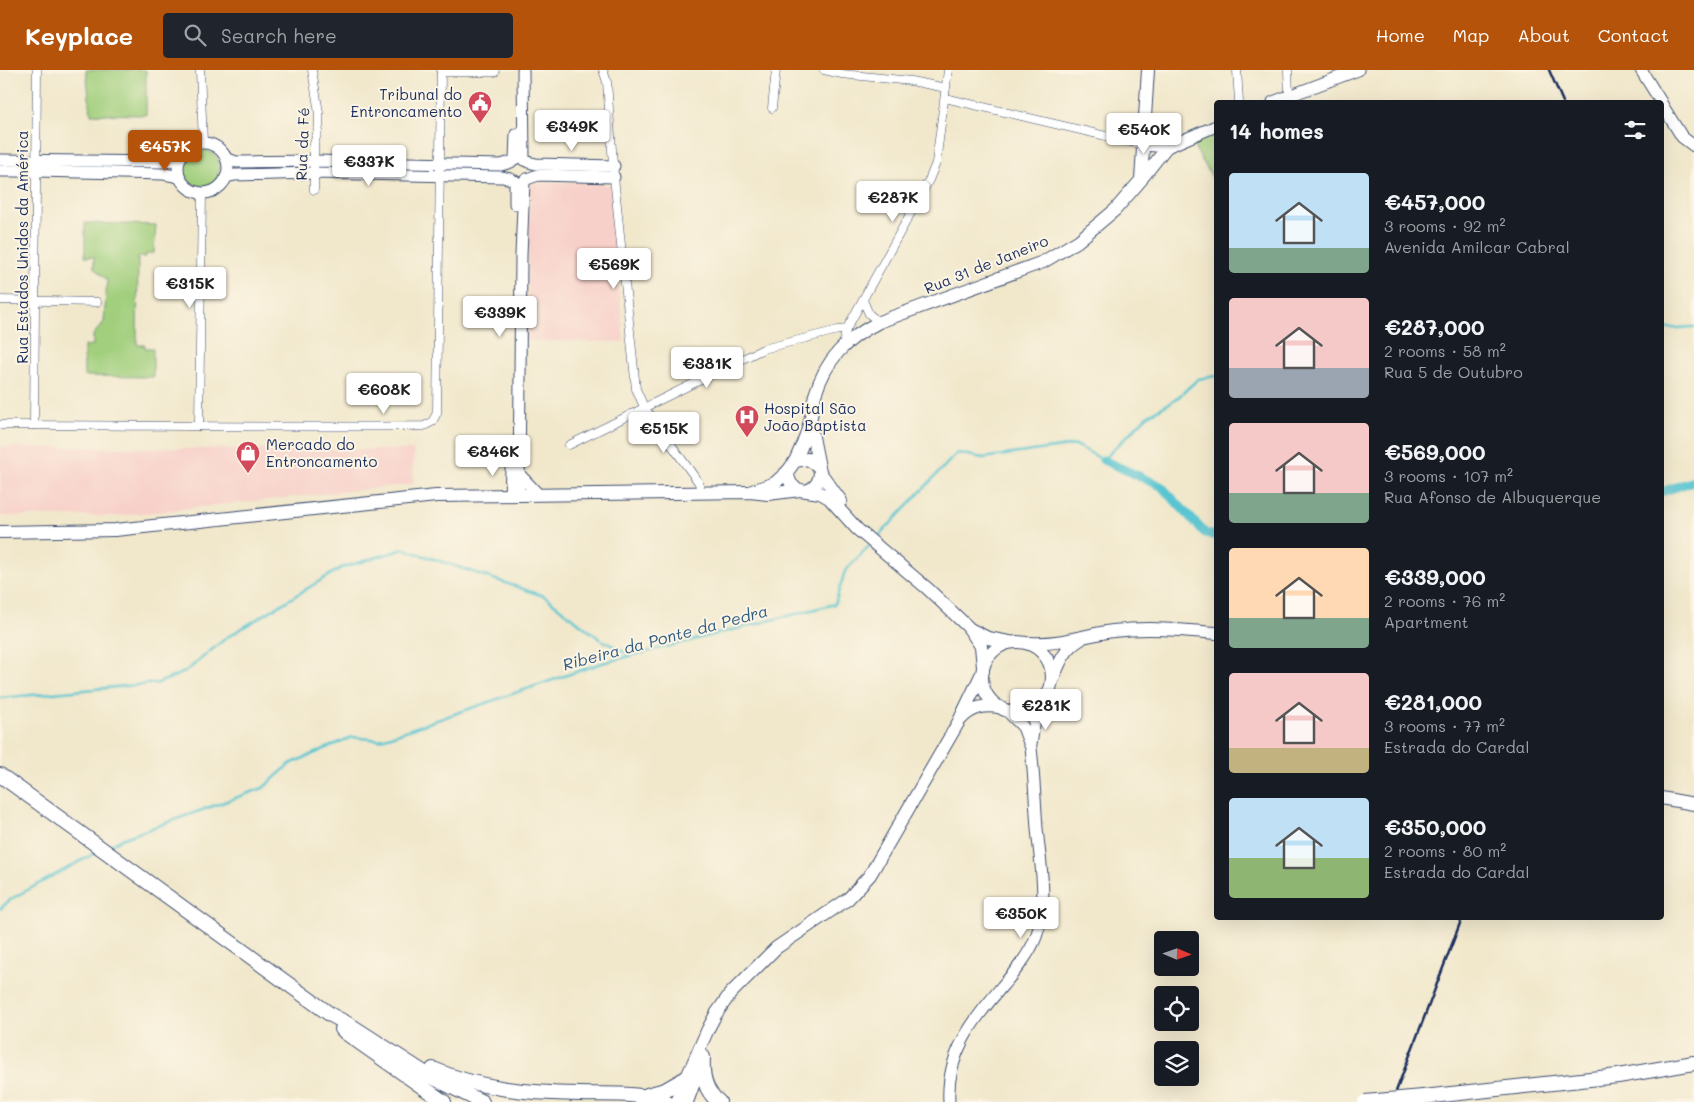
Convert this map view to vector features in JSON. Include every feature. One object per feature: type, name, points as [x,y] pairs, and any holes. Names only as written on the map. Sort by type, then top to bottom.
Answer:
[{"type":"highway","points":[[0,775],[331,1015],[350,1025],[426,1074],[482,1102]]},
{"type":"highway","points":[[331,1015],[346,1034],[444,1102]]},
{"type":"highway","points":[[380,1045],[445,1074],[487,1086],[555,1094],[644,1096],[666,1102]]},
{"type":"highway","points":[[703,1057],[705,1082],[711,1095],[719,1102]]},
{"type":"highway","points":[[1365,1102],[1618,1076],[1694,1063]]},
{"type":"highway","points":[[391,1066],[464,1102]]},
{"type":"highway","points":[[644,1096],[665,1090],[686,1078]]},
{"type":"main road","points":[[1141,180],[1148,70]]},
{"type":"main road","name":"Rua 31 de Janeiro","points":[[810,422],[815,395],[826,369],[843,346],[859,332],[879,322],[1043,262],[1078,241],[1093,229],[1115,210],[1141,180]]},
{"type":"main road","points":[[810,422],[804,443],[788,477],[790,483],[795,488],[820,493],[829,498],[887,554],[968,627],[981,646],[982,678],[985,690],[990,699],[1002,708]]},
{"type":"main road","points":[[0,532],[115,530],[436,496],[750,492],[768,494],[804,490],[817,484],[819,469],[810,422]]},
{"type":"main road","points":[[750,492],[775,483],[801,459],[808,459],[819,469],[860,527]]},
{"type":"main road","points":[[968,627],[988,638],[1003,642],[1028,643],[1051,643],[1115,631],[1154,629],[1214,633]]},
{"type":"main road","points":[[958,723],[966,714],[977,708],[990,706],[1016,712],[1026,711],[1035,707],[1043,701],[1049,692],[1052,679],[1069,648],[1077,641],[1090,635]]},
{"type":"main road","points":[[676,1102],[716,1014],[730,994],[776,948],[848,899],[864,883],[879,861],[958,723],[988,658],[996,648],[1012,642]]},
{"type":"main road","points":[[1028,643],[1037,647],[1046,657],[1051,666],[1052,679]]},
{"type":"main road","points":[[1664,799],[1694,804]]},
{"type":"main road","points":[[687,1102],[703,1057],[740,984]]},
{"type":"street","name":"Rua Estados Unidos da América","points":[[34,425],[37,166],[36,70]]},
{"type":"street","points":[[200,70],[203,143]]},
{"type":"street","name":"Rua da Fé","points":[[312,70],[319,113],[319,127],[314,144],[314,190]]},
{"type":"street","points":[[516,70],[519,161],[531,172],[519,180]]},
{"type":"street","points":[[519,180],[508,172],[519,161],[523,70]]},
{"type":"street","points":[[603,70],[606,82],[636,389],[644,407],[699,483],[701,493]]},
{"type":"street","points":[[772,108],[776,70]]},
{"type":"street","points":[[824,70],[842,74],[882,74],[946,88]]},
{"type":"street","points":[[843,346],[846,330],[929,180],[936,163],[948,70]]},
{"type":"street","points":[[1238,70],[1239,100]]},
{"type":"street","points":[[1288,70],[1289,96]]},
{"type":"street","points":[[1278,100],[1337,74],[1358,70]]},
{"type":"street","points":[[1641,70],[1659,100]]},
{"type":"street","points":[[0,425],[321,428],[424,426],[432,422],[437,413],[441,71],[495,72]]},
{"type":"street","points":[[945,98],[1144,146],[1167,147],[1214,127]]},
{"type":"street","points":[[1664,108],[1682,137],[1694,146]]},
{"type":"street","points":[[226,178],[228,165],[226,158],[217,147],[203,143],[189,147],[180,158],[178,164],[180,177],[189,188],[202,193],[216,188],[226,178],[235,175],[440,170],[501,165],[519,161],[614,172]]},
{"type":"street","name":"Rua 31 de Janeiro","points":[[1141,180],[1167,147]]},
{"type":"street","points":[[0,171],[37,166],[166,162],[180,158]]},
{"type":"street","points":[[226,158],[236,162],[314,160],[440,170],[519,180],[538,176],[614,172]]},
{"type":"street","points":[[0,160],[37,166],[164,174],[180,177]]},
{"type":"street","points":[[514,495],[521,256],[519,180]]},
{"type":"street","points":[[199,426],[202,193]]},
{"type":"street","points":[[0,300],[97,302]]},
{"type":"street","points":[[863,300],[869,314],[879,322]]},
{"type":"street","points":[[568,445],[762,349],[838,330],[846,330]]},
{"type":"street","points":[[515,476],[538,494]]},
{"type":"street","points":[[487,496],[498,491],[515,476]]},
{"type":"street","points":[[1032,755],[1034,721],[1043,701]]},
{"type":"street","points":[[949,1100],[952,1068],[963,1038],[978,1014],[1018,967],[1033,944],[1042,911],[1042,881],[1032,755],[1029,740],[1023,727],[1002,708]]},
{"type":"shaded area","points":[[580,182],[610,185],[624,342],[527,341],[528,232],[531,183]]},
{"type":"shaded area","points":[[0,447],[414,450],[413,484],[118,516],[0,516]]},
{"type":"green space","points":[[86,70],[146,70],[146,115],[91,114]]},
{"type":"green space","points":[[1214,130],[1214,181],[1190,140]]},
{"type":"green space","points":[[202,150],[209,151],[215,155],[219,161],[219,175],[215,181],[209,185],[202,186],[195,185],[189,181],[185,175],[184,168],[185,161],[189,155],[195,151]]},
{"type":"green space","points":[[85,223],[156,225],[154,253],[146,254],[146,257],[138,257],[137,345],[153,348],[153,377],[84,376],[84,346],[93,345],[93,335],[104,322],[107,280],[94,268],[94,257],[85,257]]},
{"type":"waterway","name":"Ribeira da Ponte da Pedra","points":[[1664,329],[1694,327]]},
{"type":"waterway","name":"Ribeira da Ponte da Pedra","points":[[876,539],[957,453],[983,458],[1076,445],[1103,460],[1147,416],[1175,400],[1198,379],[1214,376]]},
{"type":"waterway","points":[[1103,460],[1161,486],[1205,533],[1214,535]]},
{"type":"waterway","points":[[1664,491],[1694,481]]},
{"type":"waterway","name":"Ribeira da Ponte da Pedra","points":[[107,847],[124,838],[263,788],[290,764],[352,737],[379,740],[602,663],[835,604],[845,571],[870,545]]},
{"type":"waterway","points":[[0,698],[158,683],[185,672],[226,638],[341,568],[404,549],[544,596],[600,639],[630,655]]},
{"type":"waterway","name":"Ribeira da Ponte da Pedra","points":[[0,909],[11,899],[97,852]]},
{"type":"railway","points":[[1549,70],[1562,100]]},
{"type":"railway","points":[[1392,1102],[1461,920]]},
{"type":"place","name":"Tribunal do Entroncamento","points":[[480,124]]},
{"type":"place","name":"Hospital São João Baptista","points":[[747,438]]},
{"type":"place","name":"Mercado do Entroncamento","points":[[248,474]]}]
